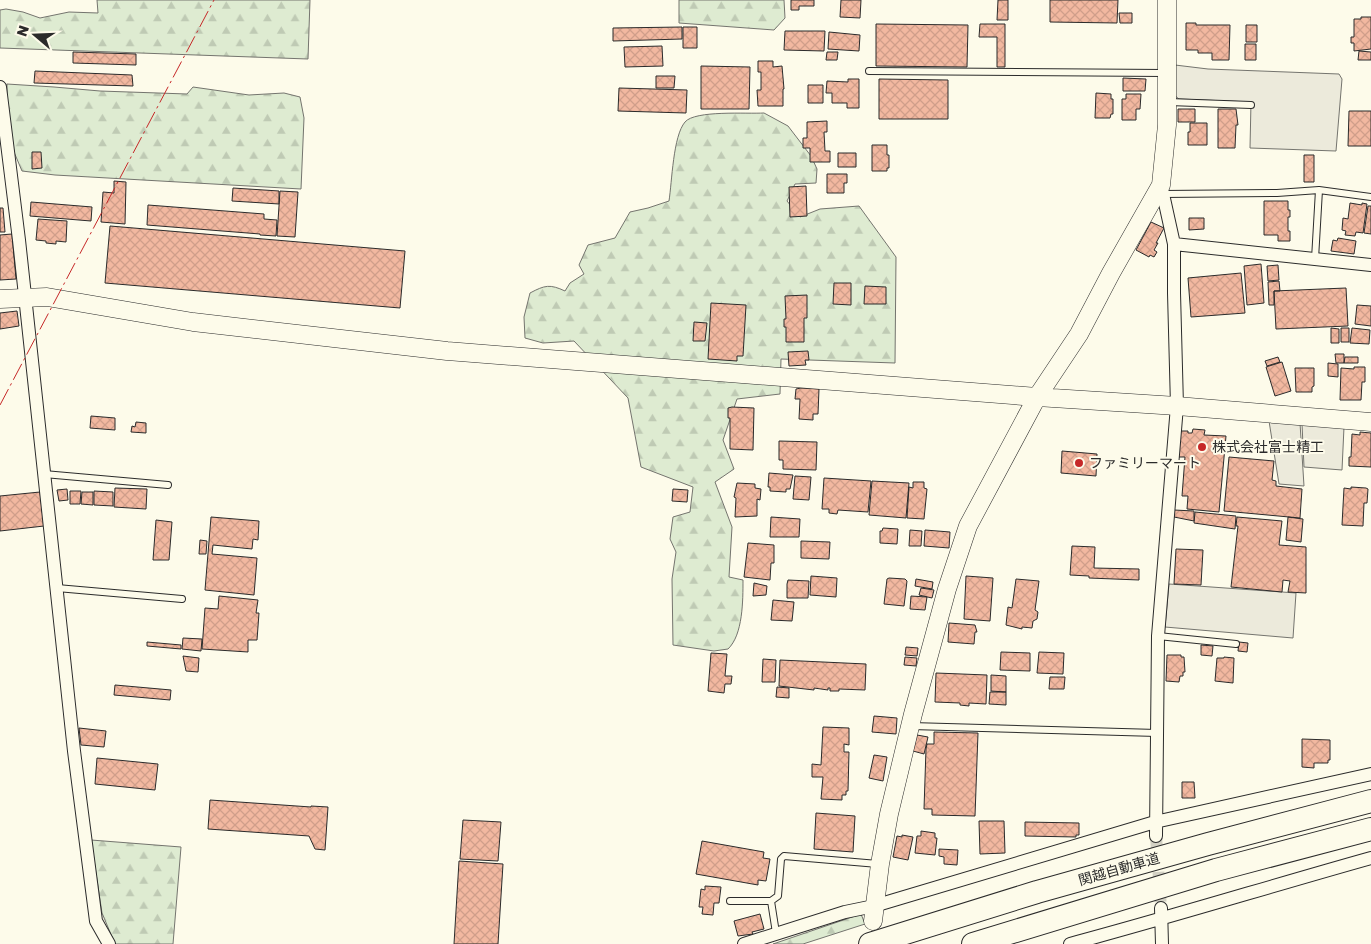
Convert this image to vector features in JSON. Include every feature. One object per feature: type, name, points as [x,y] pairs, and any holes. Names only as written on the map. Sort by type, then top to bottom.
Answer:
[{"type":"highway","name":"関越自動車道","points":[[870,944],[1038,892],[1371,801]]},
{"type":"highway","name":"関越自動車道","points":[[973,944],[1216,870],[1371,829]]},
{"type":"street","points":[[1156,836],[1158,636],[1177,406],[1174,244],[1162,189],[1168,102],[1167,0]]},
{"type":"street","points":[[0,87],[74,751],[96,921],[109,944]]},
{"type":"street","points":[[873,913],[880,864],[910,726],[947,589],[968,526],[1037,397],[1079,334],[1111,273],[1162,189]]},
{"type":"street","points":[[1174,244],[1371,265]]},
{"type":"street","points":[[0,299],[47,297],[193,322],[447,351],[1371,422]]},
{"type":"street","points":[[744,944],[845,912],[873,913],[1155,822],[1371,774]]},
{"type":"street","points":[[1070,944],[1162,914],[1225,899],[1371,858]]},
{"type":"street","points":[[1162,914],[1162,944]]},
{"type":"lane","points":[[869,71],[1168,73]]},
{"type":"lane","points":[[1168,102],[1251,105]]},
{"type":"lane","points":[[1162,189],[1277,193],[1319,190],[1371,196]]},
{"type":"lane","points":[[1315,259],[1319,190]]},
{"type":"lane","points":[[44,474],[168,485]]},
{"type":"lane","points":[[57,588],[182,599]]},
{"type":"lane","points":[[1158,636],[1236,644]]},
{"type":"lane","points":[[910,726],[1157,733]]},
{"type":"lane","points":[[730,901],[771,902],[778,896],[781,859],[784,856],[880,864]]},
{"type":"lane","points":[[771,902],[776,933]]},
{"type":"green space","points":[[97,0],[310,0],[308,59],[0,48],[0,10],[6,9],[23,12],[40,18],[69,12],[98,13]]},
{"type":"green space","points":[[679,0],[784,0],[785,18],[774,30],[679,23]]},
{"type":"green space","points":[[7,84],[100,91],[187,94],[193,87],[249,95],[284,93],[300,97],[304,118],[301,189],[55,175],[22,171],[14,152],[7,104]]},
{"type":"green space","points":[[764,113],[788,126],[811,156],[817,169],[816,183],[795,184],[787,201],[800,217],[820,209],[859,206],[896,257],[895,363],[781,359],[780,394],[737,399],[723,440],[734,469],[715,482],[732,527],[729,577],[743,580],[742,607],[737,635],[733,643],[728,649],[714,651],[673,645],[672,579],[676,552],[670,539],[673,517],[690,512],[693,487],[641,467],[628,398],[574,341],[543,343],[525,338],[524,317],[530,293],[548,286],[565,291],[570,283],[584,274],[579,265],[588,245],[615,238],[630,212],[669,201],[675,148],[685,122],[691,118],[710,114]]},
{"type":"green space","points":[[91,840],[181,847],[173,944],[115,944],[102,913]]},
{"type":"green space","points":[[861,914],[865,924],[803,944],[773,944]]},
{"type":"shaded area","points":[[1175,65],[1208,69],[1339,74],[1342,79],[1336,151],[1250,148],[1251,102],[1179,99],[1174,95]]},
{"type":"shaded area","points":[[1269,421],[1300,423],[1304,486],[1279,484]]},
{"type":"shaded area","points":[[1302,424],[1344,427],[1342,470],[1304,467]]},
{"type":"shaded area","points":[[1169,584],[1296,593],[1293,638],[1165,627]]},
{"type":"building","points":[[791,0],[814,0],[814,6],[799,6],[799,10],[791,10]]},
{"type":"building","points":[[841,0],[861,0],[860,18],[840,17]]},
{"type":"building","points":[[998,0],[1008,0],[1008,20],[997,20]]},
{"type":"building","points":[[1050,0],[1118,0],[1117,23],[1050,22]]},
{"type":"building","points":[[1119,13],[1132,13],[1132,23],[1120,23]]},
{"type":"building","points":[[1361,17],[1371,17],[1371,49],[1354,51],[1354,43],[1351,43],[1351,37],[1354,37],[1354,19],[1361,19]]},
{"type":"building","points":[[1186,23],[1196,23],[1196,25],[1230,25],[1229,60],[1212,60],[1212,53],[1198,53],[1198,50],[1186,50]]},
{"type":"building","points":[[876,24],[968,25],[967,67],[876,66]]},
{"type":"building","points":[[980,24],[1005,24],[1005,67],[997,67],[997,37],[979,37]]},
{"type":"building","points":[[1246,25],[1257,25],[1257,42],[1246,42]]},
{"type":"building","points":[[682,27],[682,39],[613,41],[613,28]]},
{"type":"building","points":[[683,27],[697,27],[697,48],[683,48]]},
{"type":"building","points":[[785,31],[825,31],[824,51],[784,50]]},
{"type":"building","points":[[829,32],[860,35],[859,51],[828,49]]},
{"type":"building","points":[[1245,44],[1256,44],[1256,60],[1245,60]]},
{"type":"building","points":[[662,46],[663,66],[625,67],[624,47]]},
{"type":"building","points":[[1359,51],[1371,52],[1371,60],[1358,60]]},
{"type":"building","points":[[73,52],[136,54],[136,65],[73,63]]},
{"type":"building","points":[[827,52],[838,52],[837,60],[826,60]]},
{"type":"building","points":[[758,61],[773,61],[773,67],[782,66],[783,106],[758,106],[757,90],[761,90],[761,72],[758,72]]},
{"type":"building","points":[[701,66],[750,67],[749,109],[701,109]]},
{"type":"building","points":[[35,71],[132,75],[133,86],[34,83]]},
{"type":"building","points":[[656,76],[675,76],[674,88],[656,88]]},
{"type":"building","points":[[1123,78],[1146,79],[1145,91],[1123,91]]},
{"type":"building","points":[[848,79],[859,79],[859,108],[847,108],[847,103],[832,103],[832,93],[826,93],[827,81],[848,82]]},
{"type":"building","points":[[879,79],[948,80],[948,119],[879,119]]},
{"type":"building","points":[[808,85],[823,85],[823,103],[808,103]]},
{"type":"building","points":[[619,88],[687,90],[686,113],[618,111]]},
{"type":"building","points":[[1096,93],[1111,94],[1113,114],[1111,114],[1110,118],[1095,118]]},
{"type":"building","points":[[1126,94],[1141,94],[1140,109],[1136,109],[1136,120],[1122,120],[1122,99],[1126,99]]},
{"type":"building","points":[[1178,109],[1195,109],[1195,122],[1178,122]]},
{"type":"building","points":[[1218,109],[1236,109],[1238,125],[1236,125],[1235,148],[1218,148]]},
{"type":"building","points":[[1349,111],[1371,111],[1371,146],[1348,146]]},
{"type":"building","points":[[827,121],[827,132],[824,132],[825,151],[830,151],[830,162],[810,162],[810,148],[803,148],[803,138],[807,138],[807,122]]},
{"type":"building","points":[[1190,123],[1207,123],[1207,145],[1188,145]]},
{"type":"building","points":[[872,145],[887,145],[889,168],[887,168],[887,171],[872,171]]},
{"type":"building","points":[[32,152],[41,152],[42,168],[32,169]]},
{"type":"building","points":[[838,153],[856,153],[856,167],[838,167]]},
{"type":"building","points":[[1304,155],[1314,155],[1314,182],[1304,182]]},
{"type":"building","points":[[827,174],[847,174],[847,183],[844,183],[844,193],[827,193]]},
{"type":"building","points":[[114,181],[126,182],[125,224],[101,222],[103,192],[114,193]]},
{"type":"building","points":[[806,186],[807,216],[790,217],[789,187]]},
{"type":"building","points":[[233,188],[279,191],[279,204],[232,201]]},
{"type":"building","points":[[280,191],[298,192],[295,237],[277,236]]},
{"type":"building","points":[[1264,201],[1288,201],[1288,210],[1290,210],[1288,231],[1290,231],[1290,241],[1278,241],[1278,235],[1264,235]]},
{"type":"building","points":[[31,202],[92,207],[91,221],[30,216]]},
{"type":"building","points":[[1350,203],[1367,204],[1363,233],[1356,232],[1355,236],[1345,235],[1346,231],[1342,230],[1343,218],[1348,219]]},
{"type":"building","points":[[148,205],[264,214],[264,219],[277,220],[276,236],[147,225]]},
{"type":"building","points":[[1368,206],[1371,206],[1371,234],[1364,233]]},
{"type":"building","points":[[0,208],[3,208],[5,232],[0,232]]},
{"type":"building","points":[[1189,218],[1204,218],[1204,229],[1189,230]]},
{"type":"building","points":[[38,219],[67,221],[66,242],[56,241],[56,244],[36,240]]},
{"type":"building","points":[[1151,222],[1164,228],[1156,243],[1158,243],[1154,250],[1157,252],[1154,257],[1150,255],[1149,257],[1136,250]]},
{"type":"building","points":[[110,226],[405,251],[400,308],[105,283]]},
{"type":"building","points":[[12,234],[16,279],[0,280],[0,235]]},
{"type":"building","points":[[1338,238],[1356,241],[1354,254],[1331,251],[1333,240],[1337,241]]},
{"type":"building","points":[[1261,264],[1264,303],[1247,305],[1244,266]]},
{"type":"building","points":[[1278,265],[1279,280],[1268,281],[1267,266]]},
{"type":"building","points":[[1241,273],[1245,313],[1191,317],[1188,278]]},
{"type":"building","points":[[1279,281],[1280,291],[1274,291],[1274,305],[1269,305],[1268,282]]},
{"type":"building","points":[[834,283],[851,283],[851,305],[833,304]]},
{"type":"building","points":[[865,286],[886,287],[886,304],[864,304]]},
{"type":"building","points":[[1346,288],[1348,326],[1276,329],[1274,291]]},
{"type":"building","points":[[807,295],[807,318],[804,318],[804,342],[786,342],[786,327],[784,327],[784,319],[786,319],[785,296]]},
{"type":"building","points":[[711,303],[746,305],[743,356],[737,356],[737,361],[708,359]]},
{"type":"building","points":[[1357,305],[1371,306],[1371,326],[1355,324]]},
{"type":"building","points":[[17,311],[19,326],[0,329],[0,313]]},
{"type":"building","points":[[694,322],[707,323],[705,341],[693,341]]},
{"type":"building","points":[[1331,328],[1339,329],[1339,343],[1331,343]]},
{"type":"building","points":[[1341,328],[1349,328],[1349,342],[1341,342]]},
{"type":"building","points":[[1352,328],[1370,330],[1369,344],[1350,343]]},
{"type":"building","points":[[808,351],[809,360],[805,360],[806,365],[789,366],[788,352]]},
{"type":"building","points":[[1335,354],[1344,354],[1344,363],[1336,363]]},
{"type":"building","points":[[1278,357],[1280,362],[1267,366],[1265,361]]},
{"type":"building","points":[[1345,357],[1358,357],[1358,363],[1344,363]]},
{"type":"building","points":[[1282,362],[1291,391],[1275,396],[1266,367]]},
{"type":"building","points":[[1328,363],[1338,364],[1338,377],[1328,376]]},
{"type":"building","points":[[1354,367],[1365,367],[1365,382],[1362,382],[1361,400],[1340,400],[1341,368],[1354,369]]},
{"type":"building","points":[[1295,368],[1314,368],[1312,392],[1296,392]]},
{"type":"building","points":[[796,389],[819,389],[818,414],[813,414],[813,420],[799,419],[800,399],[795,399]]},
{"type":"building","points":[[728,408],[754,408],[753,450],[730,449],[730,418],[728,418]]},
{"type":"building","points":[[91,416],[115,418],[115,430],[90,428]]},
{"type":"building","points":[[136,422],[146,423],[146,433],[131,432],[132,426],[135,427]]},
{"type":"building","points":[[1193,429],[1205,430],[1204,435],[1226,436],[1219,512],[1187,509],[1188,496],[1182,496],[1185,457],[1177,457],[1179,431],[1192,433]]},
{"type":"building","points":[[1360,432],[1371,433],[1371,467],[1349,466],[1352,434],[1360,435]]},
{"type":"building","points":[[779,441],[817,442],[816,470],[783,469],[783,460],[779,460]]},
{"type":"building","points":[[1062,451],[1097,454],[1096,476],[1061,473]]},
{"type":"building","points":[[1229,457],[1274,461],[1272,480],[1276,481],[1276,486],[1302,489],[1300,518],[1224,511]]},
{"type":"building","points":[[769,473],[793,475],[790,489],[786,489],[786,492],[770,491],[770,487],[768,487]]},
{"type":"building","points":[[795,476],[811,477],[809,500],[793,499]]},
{"type":"building","points":[[824,478],[871,481],[868,512],[838,510],[837,514],[829,513],[829,509],[822,509]]},
{"type":"building","points":[[872,481],[909,483],[906,518],[869,515]]},
{"type":"building","points":[[913,482],[924,482],[924,488],[927,489],[924,519],[907,518],[909,487],[913,488]]},
{"type":"building","points":[[737,483],[755,484],[755,488],[761,489],[760,500],[757,499],[757,516],[735,517],[736,498],[734,497]]},
{"type":"building","points":[[1351,487],[1368,489],[1367,503],[1364,503],[1363,526],[1342,525],[1344,488],[1351,489]]},
{"type":"building","points":[[115,488],[147,489],[146,509],[114,507]]},
{"type":"building","points":[[67,489],[68,500],[59,501],[57,490]]},
{"type":"building","points":[[673,489],[688,490],[687,502],[672,501]]},
{"type":"building","points":[[70,491],[81,491],[80,504],[70,504]]},
{"type":"building","points":[[94,491],[113,492],[113,506],[94,505]]},
{"type":"building","points":[[40,492],[44,526],[0,531],[0,496]]},
{"type":"building","points":[[82,492],[93,492],[93,505],[81,504]]},
{"type":"building","points":[[1174,510],[1194,511],[1194,521],[1174,517]]},
{"type":"building","points":[[1195,512],[1236,516],[1235,529],[1194,523]]},
{"type":"building","points":[[211,517],[259,521],[258,540],[253,539],[252,549],[213,545],[212,554],[257,558],[254,595],[205,590]]},
{"type":"building","points":[[771,517],[800,519],[799,537],[770,537]]},
{"type":"building","points":[[1237,517],[1282,521],[1279,545],[1306,547],[1306,593],[1288,592],[1290,581],[1283,580],[1282,592],[1231,587],[1238,526],[1236,526]]},
{"type":"building","points":[[1288,517],[1303,519],[1301,542],[1286,540]]},
{"type":"building","points":[[156,520],[172,522],[169,560],[153,560]]},
{"type":"building","points":[[883,528],[898,529],[897,544],[880,543],[880,531]]},
{"type":"building","points":[[910,530],[922,531],[921,546],[909,546]]},
{"type":"building","points":[[925,530],[950,532],[949,548],[924,546]]},
{"type":"building","points":[[200,540],[207,541],[206,554],[199,554]]},
{"type":"building","points":[[801,541],[830,542],[829,559],[801,558]]},
{"type":"building","points":[[748,543],[774,545],[774,563],[771,563],[770,580],[744,577]]},
{"type":"building","points":[[1072,546],[1095,547],[1094,568],[1139,569],[1139,580],[1089,578],[1089,576],[1070,575]]},
{"type":"building","points":[[1176,549],[1203,550],[1201,585],[1174,584]]},
{"type":"building","points":[[811,576],[837,578],[836,597],[810,595]]},
{"type":"building","points":[[966,576],[993,578],[990,621],[964,619]]},
{"type":"building","points":[[887,579],[905,579],[907,581],[904,606],[884,604]]},
{"type":"building","points":[[916,579],[933,582],[932,589],[915,586]]},
{"type":"building","points":[[1016,579],[1039,581],[1035,610],[1038,612],[1037,619],[1033,621],[1032,628],[1022,627],[1022,629],[1006,625],[1008,607],[1012,608]]},
{"type":"building","points":[[788,580],[809,581],[808,598],[787,598]]},
{"type":"building","points":[[754,583],[767,586],[766,595],[753,596]]},
{"type":"building","points":[[921,588],[934,590],[932,598],[919,595]]},
{"type":"building","points":[[219,596],[258,600],[256,613],[259,613],[257,640],[248,640],[248,652],[202,649],[205,608],[218,609]]},
{"type":"building","points":[[911,596],[927,597],[925,610],[910,609]]},
{"type":"building","points":[[773,600],[794,602],[792,621],[771,620]]},
{"type":"building","points":[[949,623],[975,625],[977,632],[975,632],[974,644],[948,642]]},
{"type":"building","points":[[183,638],[202,639],[201,651],[182,649]]},
{"type":"building","points":[[147,642],[181,645],[181,649],[147,646]]},
{"type":"building","points":[[1239,642],[1248,643],[1247,652],[1238,651]]},
{"type":"building","points":[[1201,645],[1213,646],[1212,656],[1201,655]]},
{"type":"building","points":[[906,647],[918,648],[917,656],[905,655]]},
{"type":"building","points":[[1001,652],[1030,653],[1030,671],[1000,670]]},
{"type":"building","points":[[1039,652],[1064,653],[1063,674],[1037,673]]},
{"type":"building","points":[[711,653],[727,654],[725,676],[732,676],[731,684],[725,684],[724,693],[708,691]]},
{"type":"building","points":[[1167,655],[1181,655],[1181,657],[1184,657],[1185,672],[1183,672],[1183,676],[1180,676],[1179,682],[1166,681]]},
{"type":"building","points":[[183,656],[199,658],[198,672],[186,671]]},
{"type":"building","points":[[905,657],[917,658],[916,666],[904,665]]},
{"type":"building","points":[[1217,658],[1234,658],[1233,683],[1215,681]]},
{"type":"building","points":[[763,659],[776,660],[775,682],[762,682]]},
{"type":"building","points":[[780,660],[866,664],[865,690],[839,689],[839,691],[830,691],[830,688],[828,690],[814,688],[814,690],[779,686]]},
{"type":"building","points":[[936,673],[987,675],[986,704],[969,703],[969,706],[960,705],[960,703],[935,702]]},
{"type":"building","points":[[991,675],[1006,676],[1006,692],[991,691]]},
{"type":"building","points":[[1050,677],[1065,677],[1064,689],[1049,689]]},
{"type":"building","points":[[115,685],[171,690],[170,700],[114,695]]},
{"type":"building","points":[[777,687],[789,688],[789,698],[776,697]]},
{"type":"building","points":[[990,692],[1006,692],[1006,705],[989,704]]},
{"type":"building","points":[[874,716],[897,718],[896,734],[872,732]]},
{"type":"building","points":[[823,727],[849,728],[849,745],[844,744],[844,752],[849,752],[848,791],[846,791],[846,795],[842,795],[842,800],[821,799],[823,777],[812,777],[812,764],[821,765]]},
{"type":"building","points":[[79,728],[106,731],[104,747],[81,745]]},
{"type":"building","points":[[934,732],[978,733],[975,816],[932,815],[932,809],[924,809],[926,749],[927,744],[934,744]]},
{"type":"building","points":[[917,735],[928,737],[924,754],[913,751]]},
{"type":"building","points":[[1302,739],[1330,740],[1330,760],[1328,760],[1328,763],[1314,763],[1314,768],[1302,767]]},
{"type":"building","points":[[874,755],[887,757],[883,781],[869,778]]},
{"type":"building","points":[[97,758],[158,764],[155,790],[95,784]]},
{"type":"building","points":[[1182,782],[1194,782],[1195,798],[1182,798]]},
{"type":"building","points":[[210,800],[328,807],[325,850],[315,849],[309,836],[208,829]]},
{"type":"building","points":[[816,813],[855,816],[853,852],[814,849]]},
{"type":"building","points":[[463,820],[501,822],[498,861],[460,859]]},
{"type":"building","points":[[979,821],[1004,821],[1005,853],[980,854]]},
{"type":"building","points":[[1025,822],[1079,823],[1079,835],[1076,835],[1076,837],[1025,836]]},
{"type":"building","points":[[921,831],[935,833],[935,838],[937,838],[935,855],[915,853],[917,836],[921,836]]},
{"type":"building","points":[[902,835],[913,837],[908,860],[893,857],[897,836],[902,837]]},
{"type":"building","points":[[702,841],[764,852],[763,858],[770,859],[766,881],[758,880],[758,885],[696,874]]},
{"type":"building","points":[[939,849],[958,850],[957,865],[944,864],[944,857],[939,856]]},
{"type":"building","points":[[459,861],[503,864],[498,944],[454,944]]},
{"type":"building","points":[[705,886],[721,887],[719,903],[714,903],[713,915],[702,914],[703,907],[699,907],[701,889],[705,890]]},
{"type":"building","points":[[760,914],[764,929],[752,932],[753,934],[738,936],[734,921]]},
{"type":"tunnel","points":[[1156,836],[1161,908]]},
{"type":"power","points":[[0,405],[214,0]]},
{"type":"place","name":"株式会社富士精工","points":[[1202,447]]},
{"type":"place","name":"ファミリーマート","points":[[1079,463]]}]
